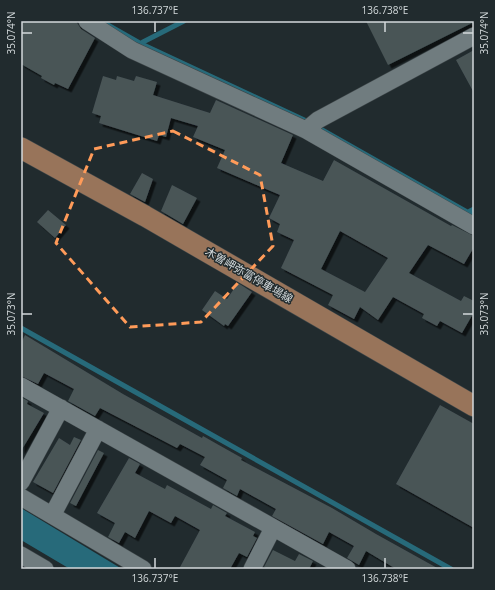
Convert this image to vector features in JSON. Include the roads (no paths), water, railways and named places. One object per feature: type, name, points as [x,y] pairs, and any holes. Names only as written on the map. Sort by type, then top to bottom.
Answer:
[{"type":"main road","name":"木曽岬弥富停車場線","points":[[21,148],[152,220],[474,406]]},
{"type":"street","points":[[87,21],[132,50],[311,126],[474,226]]},
{"type":"street","points":[[311,126],[474,36]]},
{"type":"street","points":[[21,386],[347,569]]},
{"type":"street","points":[[21,482],[61,408]]},
{"type":"street","points":[[53,514],[98,429]]},
{"type":"street","points":[[21,497],[53,514],[143,569]]},
{"type":"street","points":[[252,569],[273,528]]},
{"type":"street","points":[[21,555],[45,569]]},
{"type":"water","points":[[97,21],[106,21],[143,42],[308,119],[474,213],[474,218],[138,45]]},
{"type":"water","points":[[21,508],[122,569],[70,569],[21,540]]},
{"type":"waterway","points":[[143,42],[184,21]]},
{"type":"waterway","points":[[470,211],[474,209]]},
{"type":"waterway","points":[[21,328],[451,569]]}]
